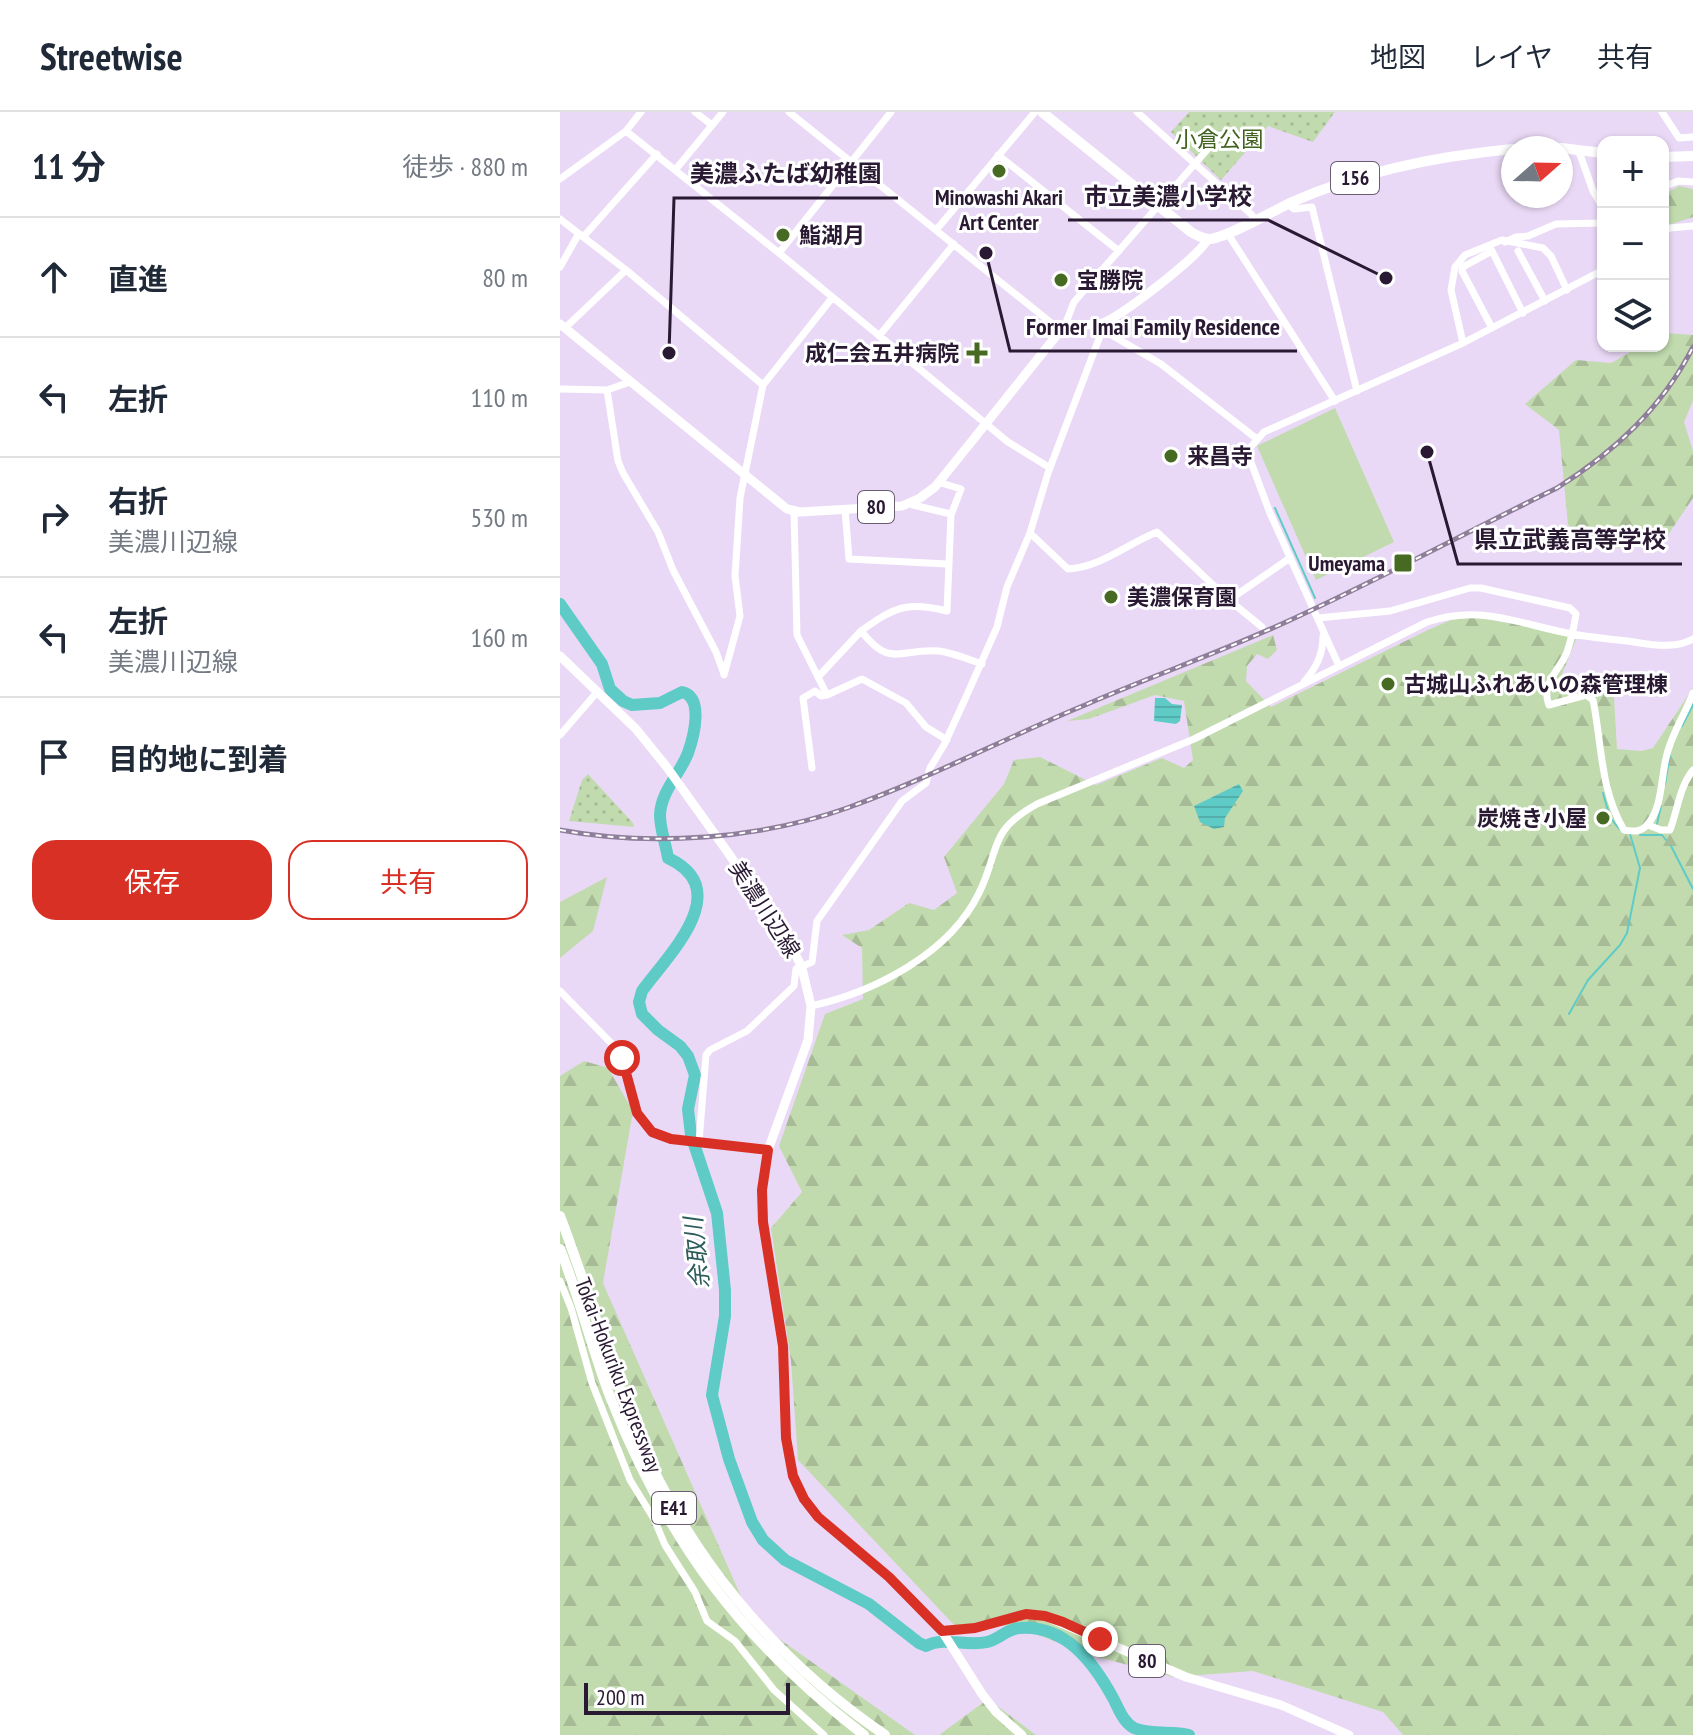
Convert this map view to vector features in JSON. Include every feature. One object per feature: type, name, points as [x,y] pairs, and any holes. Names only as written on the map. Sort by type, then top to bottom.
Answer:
[{"type":"highway","points":[[1042,112],[1158,207],[1191,232],[1208,239]]},
{"type":"highway","points":[[1573,149],[1597,152]]},
{"type":"highway","name":"156","points":[[1208,239],[1228,234],[1331,186],[1392,168],[1501,151]]},
{"type":"highway","points":[[1669,157],[1693,156]]},
{"type":"highway","name":"Tokai-Hokuriku Expressway","points":[[560,1216],[636,1432],[685,1527],[725,1586],[761,1628],[823,1688],[885,1735]]},
{"type":"highway","name":"Tokai-Hokuriku Expressway","points":[[560,1249],[627,1439],[684,1546],[717,1595],[752,1636],[819,1701],[864,1735]]},
{"type":"main road","points":[[1062,327],[1102,323],[1122,312],[1192,257],[1208,239]]},
{"type":"main road","points":[[562,326],[772,498],[794,511]]},
{"type":"main road","name":"80","points":[[794,511],[902,506],[920,498],[938,482],[1062,327]]},
{"type":"main road","name":"美濃川辺線","points":[[560,656],[636,729],[684,789],[792,947],[802,968],[811,1006],[808,1040],[768,1150],[762,1190],[763,1222],[783,1346],[786,1438],[793,1476],[804,1499],[818,1517],[889,1577],[944,1634],[996,1712],[1022,1735]]},
{"type":"main road","name":"80","points":[[944,1634],[1026,1614],[1045,1616],[1186,1677],[1281,1705],[1349,1735]]},
{"type":"street","points":[[560,179],[626,131],[641,112]]},
{"type":"street","points":[[695,112],[712,125]]},
{"type":"street","points":[[676,169],[723,112]]},
{"type":"street","points":[[789,112],[1062,327],[1074,302],[1220,135]]},
{"type":"street","points":[[779,253],[891,112]]},
{"type":"street","points":[[937,229],[1035,112]]},
{"type":"street","points":[[1137,112],[1254,220]]},
{"type":"street","points":[[1662,112],[1679,138],[1693,137]]},
{"type":"street","points":[[626,131],[1008,442],[1050,468]]},
{"type":"street","points":[[1578,149],[1597,198]]},
{"type":"street","points":[[560,267],[581,236],[657,154]]},
{"type":"street","points":[[998,155],[1119,251]]},
{"type":"street","points":[[1669,185],[1678,181],[1693,182]]},
{"type":"street","points":[[1288,204],[1294,209],[1312,207],[1357,391]]},
{"type":"street","points":[[560,219],[763,385]]},
{"type":"street","points":[[1482,257],[1481,252],[1556,224],[1597,223]]},
{"type":"street","points":[[1669,229],[1693,226]]},
{"type":"street","points":[[1228,234],[1335,401]]},
{"type":"street","points":[[1463,343],[1451,290],[1455,267],[1465,255],[1484,246],[1507,241],[1543,248],[1551,256],[1567,290]]},
{"type":"street","points":[[879,336],[954,244]]},
{"type":"street","points":[[1492,328],[1462,271],[1463,267],[1492,251],[1523,313]]},
{"type":"street","points":[[1518,251],[1545,301]]},
{"type":"street","points":[[562,326],[626,270]]},
{"type":"street","points":[[1339,666],[1290,558],[1249,457],[1249,449],[1264,432],[1463,343],[1597,273]]},
{"type":"street","points":[[607,390],[618,461],[658,532],[724,675],[740,616],[735,576],[743,474],[763,385],[832,298]]},
{"type":"street","points":[[1102,323],[1108,333],[1161,364],[1255,441]]},
{"type":"street","points":[[695,1142],[706,1055],[747,1031],[794,986],[796,969],[812,962],[817,921],[902,801],[926,783],[930,768],[947,740],[997,627],[1007,587],[1030,533],[1102,323]]},
{"type":"street","points":[[560,389],[607,390],[630,382]]},
{"type":"street","points":[[818,677],[861,631],[885,614],[921,605],[947,611],[951,514],[961,489],[938,482]]},
{"type":"street","points":[[911,502],[951,514]]},
{"type":"street","points":[[845,509],[849,559],[947,564]]},
{"type":"street","points":[[794,511],[797,635],[827,695]]},
{"type":"street","points":[[1030,533],[1068,569],[1114,555],[1157,532],[1262,627]]},
{"type":"street","points":[[1229,600],[1290,558]]},
{"type":"street","points":[[1318,618],[1390,611],[1470,588],[1570,608],[1576,614],[1572,634],[1565,656],[1548,684],[1547,700],[1549,705],[1586,695],[1593,700],[1602,774],[1615,816],[1624,830],[1635,832],[1648,825],[1654,817],[1666,756],[1693,693]]},
{"type":"street","points":[[811,1006],[889,979],[932,949],[972,906],[999,837],[1007,824],[1021,813],[1194,739],[1427,622],[1449,615],[1485,614],[1572,634],[1653,645],[1691,643]]},
{"type":"street","points":[[1300,686],[1313,672],[1321,656],[1323,629]]},
{"type":"street","points":[[861,631],[876,649],[886,654],[940,651],[982,664]]},
{"type":"street","points":[[812,768],[803,698],[815,691],[821,696],[827,695],[862,679],[906,703],[926,727],[947,740]]},
{"type":"street","points":[[560,735],[598,691]]},
{"type":"street","points":[[1648,825],[1670,830],[1683,784],[1693,770]]},
{"type":"street","points":[[560,991],[616,1048],[637,1113],[644,1124],[662,1137],[768,1150]]},
{"type":"street","points":[[560,1281],[571,1308],[592,1383],[630,1480],[695,1592],[707,1621],[735,1641],[774,1690],[824,1735]]},
{"type":"green space","name":"小倉公園","points":[[1189,112],[1335,112],[1313,142],[1268,126],[1221,180],[1171,132]]},
{"type":"green space","points":[[1679,186],[1693,189],[1693,217],[1669,225],[1669,192]]},
{"type":"green space","points":[[1669,333],[1693,335],[1693,401],[1684,422],[1693,451],[1693,498],[1668,535],[1606,551],[1568,525],[1559,430],[1525,404],[1576,360],[1611,363],[1630,352],[1669,352]]},
{"type":"green space","points":[[1335,408],[1394,542],[1316,580],[1257,446]]},
{"type":"green space","points":[[1474,617],[1578,635],[1557,686],[1565,690],[1589,680],[1613,680],[1617,749],[1641,751],[1653,748],[1693,688],[1693,1735],[1403,1735],[1383,1712],[1253,1671],[1173,1677],[1094,1656],[1011,1625],[957,1628],[798,1460],[791,1361],[771,1228],[802,1192],[779,1146],[825,1014],[863,999],[862,948],[842,935],[869,930],[909,903],[934,910],[957,893],[944,857],[1004,784],[1014,760],[1040,757],[1096,785],[1162,758],[1184,768],[1193,760],[1184,701],[1155,695],[1089,719],[1067,721],[1273,635],[1277,650],[1268,659],[1257,654],[1247,666],[1246,681],[1271,707],[1430,629],[1451,620]]},
{"type":"green space","points":[[588,774],[634,827],[569,821],[582,780]]},
{"type":"green space","points":[[607,877],[593,931],[560,958],[560,902]]},
{"type":"green space","points":[[584,1061],[608,1068],[633,1111],[603,1283],[751,1619],[915,1735],[560,1735],[560,1076]]},
{"type":"green space","points":[[988,1699],[1036,1735],[939,1735]]},
{"type":"shaded area","points":[[1155,698],[1165,698],[1172,704],[1182,705],[1180,721],[1176,724],[1154,721]]},
{"type":"shaded area","points":[[1239,784],[1243,791],[1225,818],[1224,827],[1214,829],[1200,822],[1194,806]]},
{"type":"waterway","points":[[1275,508],[1315,598]]},
{"type":"waterway","name":"余取川","points":[[560,604],[602,664],[610,689],[623,701],[632,705],[660,703],[682,692],[689,695],[695,709],[695,728],[688,753],[667,790],[660,815],[668,858],[688,871],[696,887],[697,904],[691,923],[642,991],[639,1002],[642,1014],[688,1056],[695,1075],[688,1109],[691,1135],[717,1213],[725,1290],[725,1316],[712,1395],[729,1459],[752,1522],[763,1540],[785,1560],[869,1604],[919,1643],[926,1646],[940,1642],[979,1643],[1020,1628],[1051,1633],[1065,1640],[1087,1660],[1124,1719],[1134,1728],[1189,1735]]},
{"type":"waterway","points":[[1682,726],[1693,705]]},
{"type":"waterway","points":[[1665,784],[1670,754]]},
{"type":"waterway","points":[[1603,793],[1611,818],[1621,830]]},
{"type":"waterway","points":[[1657,824],[1661,806]]},
{"type":"waterway","points":[[1569,1014],[1588,980],[1627,933],[1640,868],[1630,834]]},
{"type":"waterway","points":[[1640,835],[1662,835],[1666,840]]},
{"type":"waterway","points":[[1671,846],[1693,889]]},
{"type":"railway","points":[[560,830],[668,839],[742,833],[813,819],[907,784],[1110,694],[1237,644],[1354,590],[1557,488],[1598,459],[1635,427],[1667,390],[1693,347]]},
{"type":"place","name":"Minowashi Akari Art Center","points":[[999,171]]},
{"type":"place","name":"鮨湖月","points":[[783,235]]},
{"type":"place","name":"Former Imai Family Residence","points":[[986,253]]},
{"type":"place","name":"市立美濃小学校","points":[[1386,278]]},
{"type":"place","name":"宝勝院","points":[[1061,280]]},
{"type":"place","name":"美濃ふたば幼稚園","points":[[669,353]]},
{"type":"place","name":"成仁会五井病院","points":[[977,353]]},
{"type":"place","name":"県立武義高等学校","points":[[1427,452]]},
{"type":"place","name":"来昌寺","points":[[1171,456]]},
{"type":"place","name":"Umeyama","points":[[1403,563]]},
{"type":"place","name":"美濃保育園","points":[[1111,597]]},
{"type":"place","name":"古城山ふれあいの森管理棟","points":[[1388,684]]},
{"type":"place","name":"炭焼き小屋","points":[[1603,818]]},
{"type":"route","points":[[622,1058],[637,1113],[652,1132],[671,1139],[768,1150],[762,1190],[763,1222],[783,1346],[788,1455],[793,1476],[804,1499],[818,1517],[889,1577],[942,1631],[975,1628],[1026,1614],[1063,1622],[1100,1639]]}]
